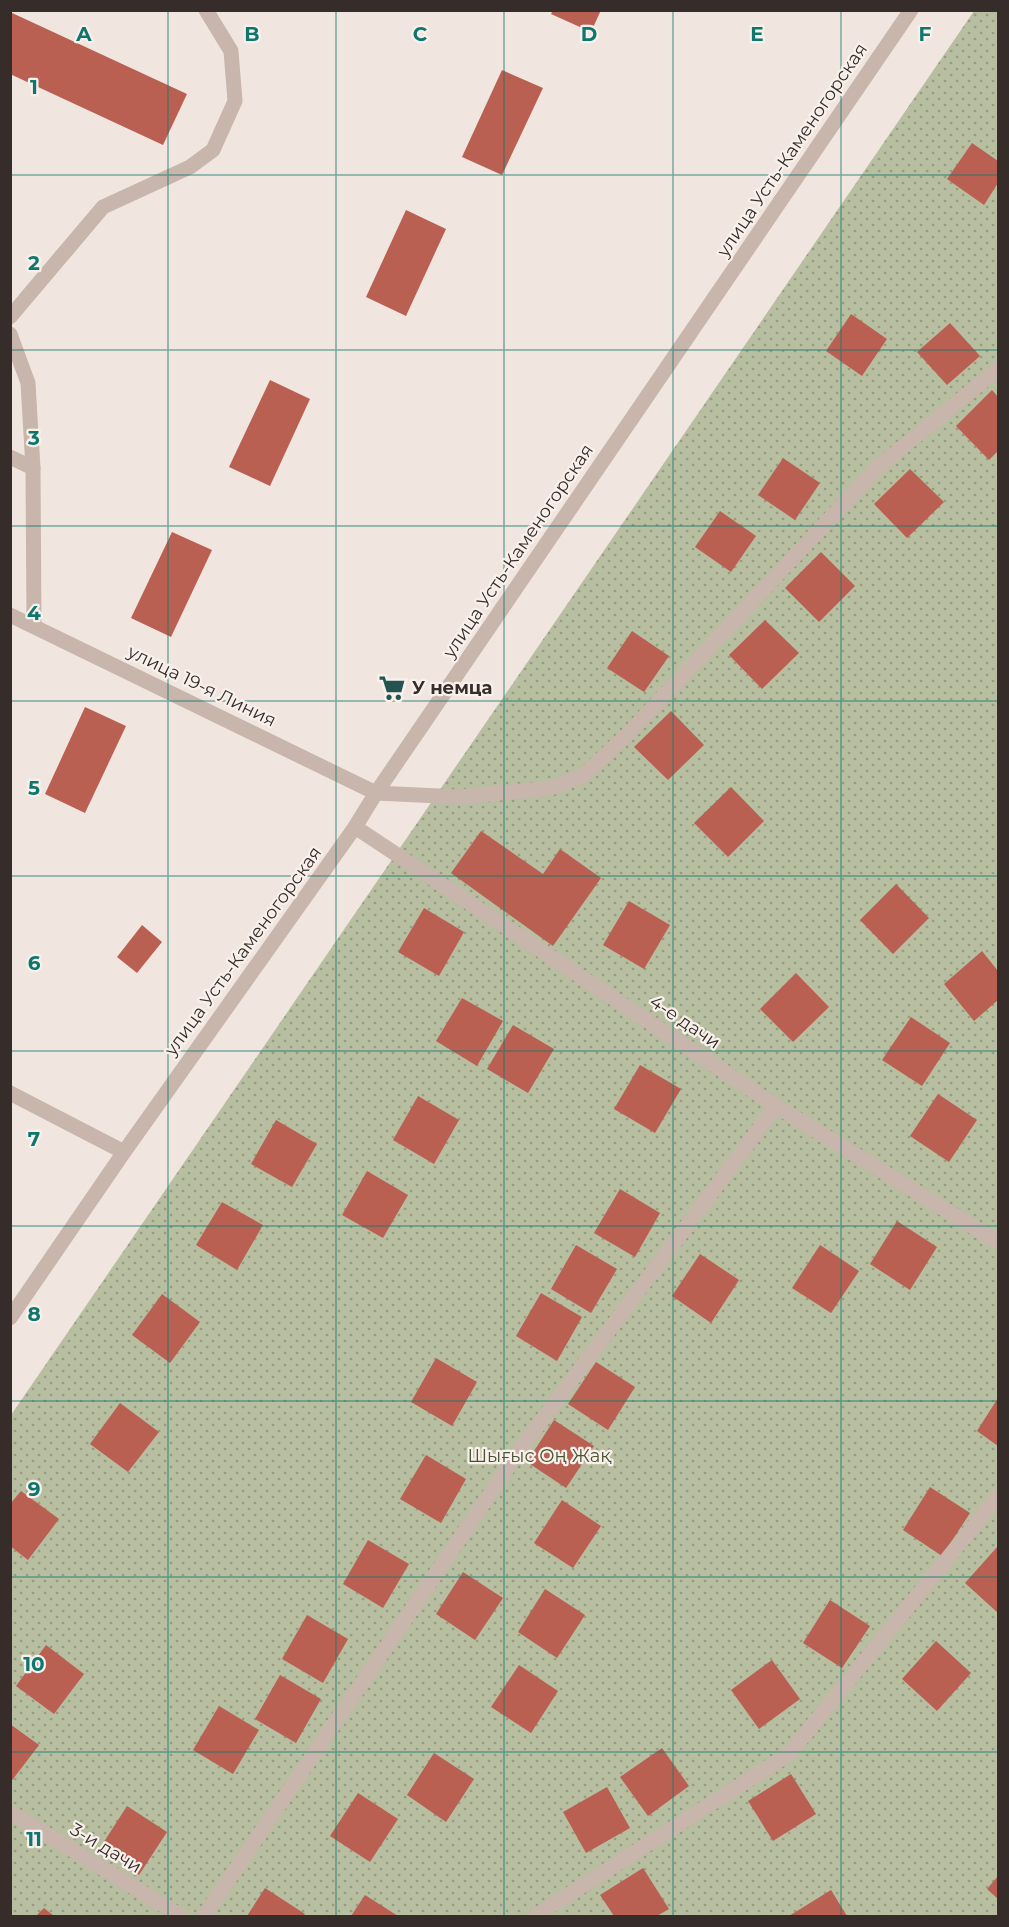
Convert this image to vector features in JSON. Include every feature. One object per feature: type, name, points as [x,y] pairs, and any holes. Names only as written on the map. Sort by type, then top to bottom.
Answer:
[{"type":"street","points":[[10,317],[103,207],[190,167],[213,150],[235,101],[231,51],[206,10]]},
{"type":"street","name":"улица Усть-Каменогорская","points":[[10,1318],[124,1152],[355,827],[911,10]]},
{"type":"street","points":[[10,334],[28,383],[33,468],[34,626]]},
{"type":"street","points":[[376,793],[460,797],[551,788],[584,775],[629,733],[878,467],[999,369]]},
{"type":"street","points":[[10,457],[33,468]]},
{"type":"street","name":"улица 19-я Линия","points":[[10,615],[376,793]]},
{"type":"street","name":"4-е дачи","points":[[355,827],[776,1106],[999,1242]]},
{"type":"street","points":[[10,1093],[124,1152]]},
{"type":"street","points":[[204,1917],[519,1450],[776,1106]]},
{"type":"street","points":[[535,1917],[789,1754],[999,1496]]},
{"type":"street","name":"3-и дачи","points":[[10,1812],[181,1917]]},
{"type":"green space","name":"Шығыс Оң Жақ","points":[[974,11],[998,11],[998,1916],[11,1916],[11,1415]]},
{"type":"building","points":[[553,10],[601,10],[591,32],[551,14]]},
{"type":"building","points":[[10,12],[187,94],[163,145],[10,74]]},
{"type":"building","points":[[502,70],[543,88],[502,175],[462,157]]},
{"type":"building","points":[[972,143],[998,161],[998,183],[984,205],[947,179]]},
{"type":"building","points":[[406,210],[446,229],[406,316],[366,297]]},
{"type":"building","points":[[851,314],[887,339],[862,376],[826,351]]},
{"type":"building","points":[[950,323],[980,356],[947,385],[917,352]]},
{"type":"building","points":[[270,380],[310,399],[270,486],[229,467]]},
{"type":"building","points":[[992,390],[998,397],[998,451],[989,460],[956,426]]},
{"type":"building","points":[[783,458],[820,483],[795,520],[758,495]]},
{"type":"building","points":[[910,469],[944,502],[907,538],[874,504]]},
{"type":"building","points":[[720,511],[756,536],[731,572],[695,547]]},
{"type":"building","points":[[172,532],[212,550],[171,637],[131,618]]},
{"type":"building","points":[[821,552],[855,586],[819,622],[785,588]]},
{"type":"building","points":[[765,620],[799,653],[762,689],[729,655]]},
{"type":"building","points":[[632,631],[669,656],[644,692],[607,668]]},
{"type":"building","points":[[85,707],[126,726],[85,813],[45,794]]},
{"type":"building","points":[[671,711],[704,745],[668,780],[634,747]]},
{"type":"building","points":[[731,787],[764,821],[728,857],[694,823]]},
{"type":"building","points":[[481,831],[543,874],[560,849],[601,878],[553,946],[451,873]]},
{"type":"building","points":[[896,884],[929,918],[893,954],[860,920]]},
{"type":"building","points":[[629,901],[670,925],[644,969],[603,945]]},
{"type":"building","points":[[424,908],[464,932],[439,976],[398,952]]},
{"type":"building","points":[[142,925],[162,942],[137,973],[117,957]]},
{"type":"building","points":[[982,951],[998,971],[998,1000],[974,1021],[944,984]]},
{"type":"building","points":[[796,973],[829,1007],[793,1042],[760,1009]]},
{"type":"building","points":[[462,998],[503,1021],[477,1066],[436,1041]]},
{"type":"building","points":[[911,1017],[950,1043],[922,1086],[882,1060]]},
{"type":"building","points":[[513,1025],[554,1049],[528,1093],[487,1069]]},
{"type":"building","points":[[640,1065],[681,1089],[655,1133],[614,1109]]},
{"type":"building","points":[[938,1094],[977,1120],[949,1162],[910,1136]]},
{"type":"building","points":[[418,1096],[459,1120],[434,1164],[393,1140]]},
{"type":"building","points":[[276,1120],[317,1144],[292,1187],[251,1164]]},
{"type":"building","points":[[367,1171],[408,1195],[383,1238],[342,1215]]},
{"type":"building","points":[[620,1189],[660,1213],[635,1257],[594,1233]]},
{"type":"building","points":[[222,1202],[263,1225],[237,1270],[196,1245]]},
{"type":"building","points":[[897,1221],[937,1247],[910,1290],[870,1264]]},
{"type":"building","points":[[576,1245],[617,1269],[591,1313],[551,1289]]},
{"type":"building","points":[[820,1245],[859,1271],[831,1313],[792,1288]]},
{"type":"building","points":[[700,1254],[739,1280],[711,1323],[672,1296]]},
{"type":"building","points":[[541,1293],[582,1317],[557,1361],[516,1336]]},
{"type":"building","points":[[162,1294],[200,1322],[170,1363],[132,1335]]},
{"type":"building","points":[[436,1358],[477,1382],[452,1426],[411,1402]]},
{"type":"building","points":[[596,1362],[635,1387],[608,1430],[568,1404]]},
{"type":"building","points":[[998,1398],[998,1446],[977,1431]]},
{"type":"building","points":[[120,1403],[159,1432],[128,1472],[90,1444]]},
{"type":"building","points":[[554,1420],[594,1446],[566,1488],[527,1462]]},
{"type":"building","points":[[426,1455],[466,1479],[441,1523],[400,1499]]},
{"type":"building","points":[[930,1487],[970,1513],[942,1556],[903,1530]]},
{"type":"building","points":[[21,1491],[59,1519],[28,1560],[10,1546],[10,1504]]},
{"type":"building","points":[[562,1500],[601,1526],[573,1568],[534,1543]]},
{"type":"building","points":[[368,1540],[409,1564],[383,1608],[343,1584]]},
{"type":"building","points":[[998,1546],[998,1613],[965,1583]]},
{"type":"building","points":[[463,1572],[503,1598],[475,1640],[436,1614]]},
{"type":"building","points":[[545,1589],[585,1615],[557,1658],[518,1632]]},
{"type":"building","points":[[830,1600],[870,1626],[842,1668],[803,1643]]},
{"type":"building","points":[[307,1615],[348,1639],[323,1683],[282,1659]]},
{"type":"building","points":[[936,1641],[971,1673],[937,1711],[902,1679]]},
{"type":"building","points":[[46,1645],[84,1674],[54,1714],[16,1686]]},
{"type":"building","points":[[772,1660],[800,1699],[759,1729],[731,1690]]},
{"type":"building","points":[[519,1665],[558,1691],[531,1733],[491,1707]]},
{"type":"building","points":[[280,1675],[321,1699],[296,1743],[255,1719]]},
{"type":"building","points":[[219,1706],[259,1730],[233,1774],[193,1750]]},
{"type":"building","points":[[10,1724],[39,1745],[10,1783]]},
{"type":"building","points":[[662,1748],[689,1786],[648,1816],[620,1777]]},
{"type":"building","points":[[434,1753],[474,1779],[446,1822],[407,1795]]},
{"type":"building","points":[[791,1774],[816,1814],[773,1841],[748,1801]]},
{"type":"building","points":[[607,1787],[630,1828],[586,1853],[563,1812]]},
{"type":"building","points":[[358,1793],[398,1819],[370,1862],[330,1836]]},
{"type":"building","points":[[127,1806],[167,1832],[139,1875],[100,1848]]},
{"type":"building","points":[[643,1868],[669,1909],[657,1916],[614,1916],[600,1895]]},
{"type":"building","points":[[998,1876],[998,1899],[987,1889]]},
{"type":"building","points":[[265,1888],[305,1914],[303,1916],[247,1916]]},
{"type":"building","points":[[831,1890],[847,1916],[789,1916]]},
{"type":"building","points":[[365,1895],[398,1916],[351,1916]]},
{"type":"building","points":[[44,1908],[54,1916],[36,1916]]},
{"type":"place","name":"У немца","points":[[392,688]]}]
